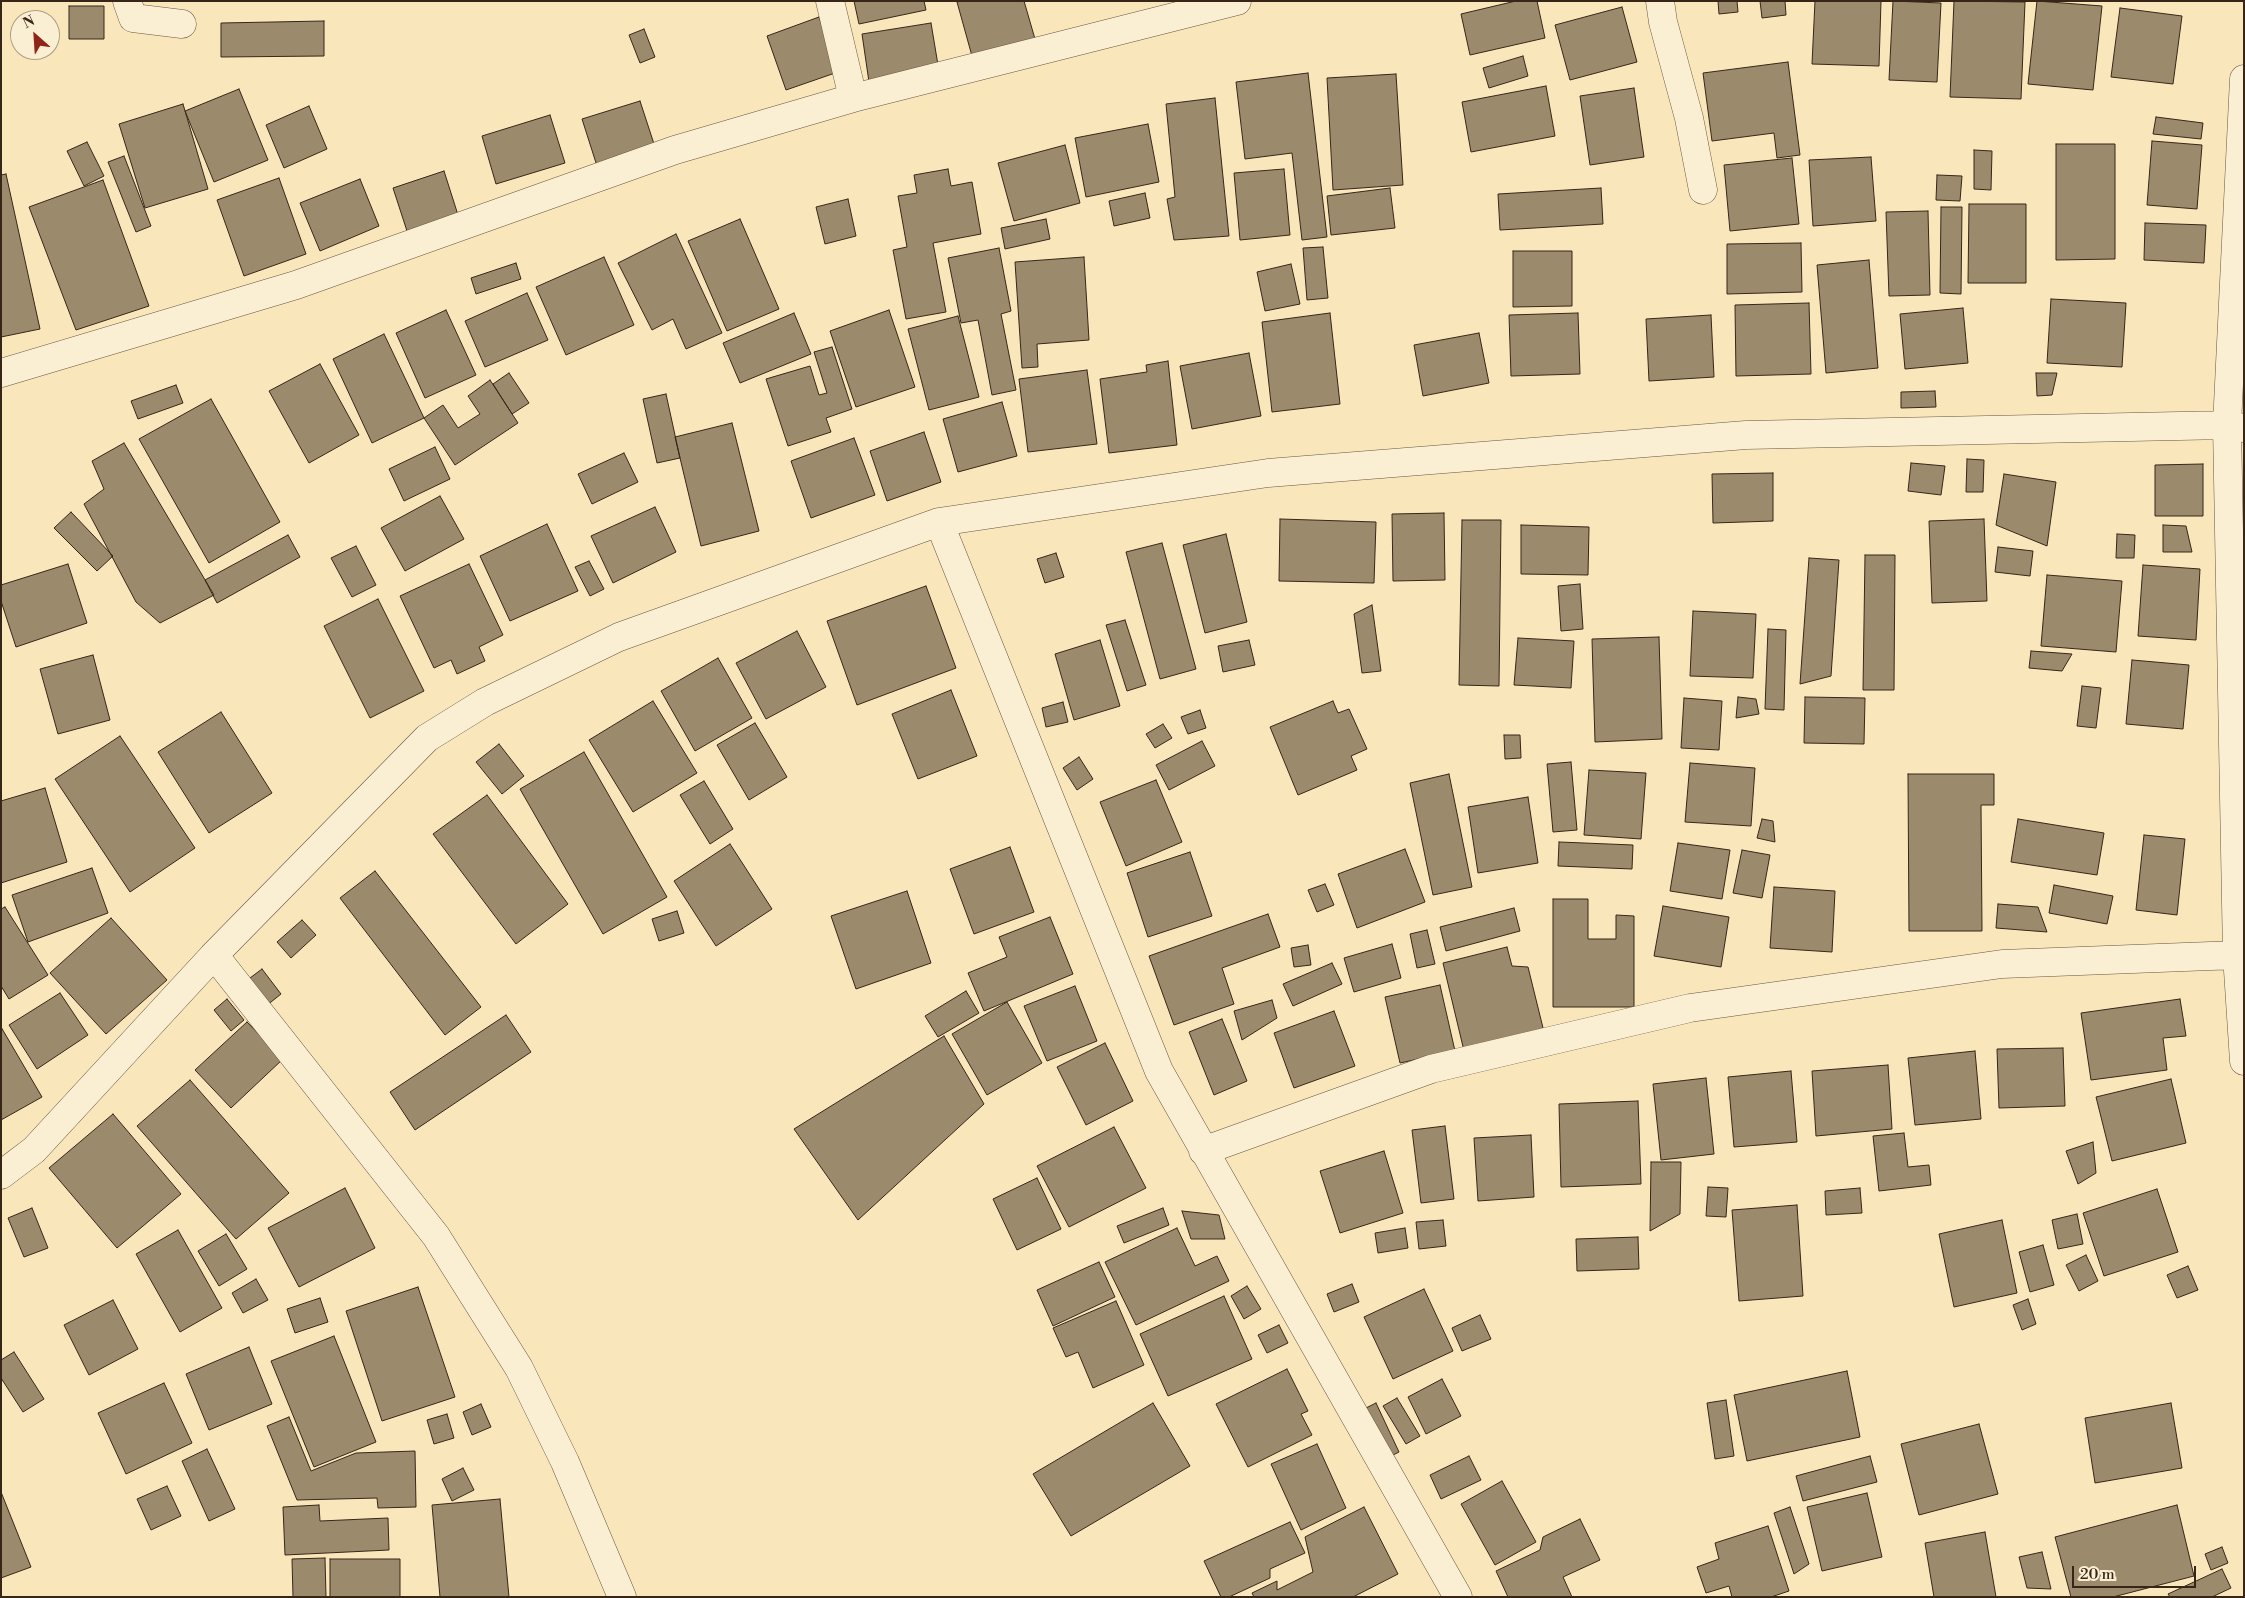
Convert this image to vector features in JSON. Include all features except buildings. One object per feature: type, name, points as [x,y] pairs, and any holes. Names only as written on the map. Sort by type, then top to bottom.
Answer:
[{"type":"street","points":[[127,1],[132,18],[182,24]]},
{"type":"street","points":[[830,1],[853,98]]},
{"type":"street","points":[[1,373],[296,284],[675,150],[853,98],[1237,1]]},
{"type":"street","points":[[1660,1],[1663,22],[1689,118],[1703,190]]},
{"type":"street","points":[[2244,79],[2236,426],[2237,955],[2244,1061]]},
{"type":"street","points":[[1,1175],[34,1150],[214,955],[427,738],[485,702],[619,637],[939,522],[1268,473],[1726,437],[2236,426]]},
{"type":"street","points":[[939,522],[1159,1071],[1458,1597]]},
{"type":"street","points":[[214,955],[441,1244],[519,1368],[565,1462],[622,1597]]},
{"type":"street","points":[[1203,1151],[1431,1069],[1690,1008],[2002,964],[2237,955]]}]
